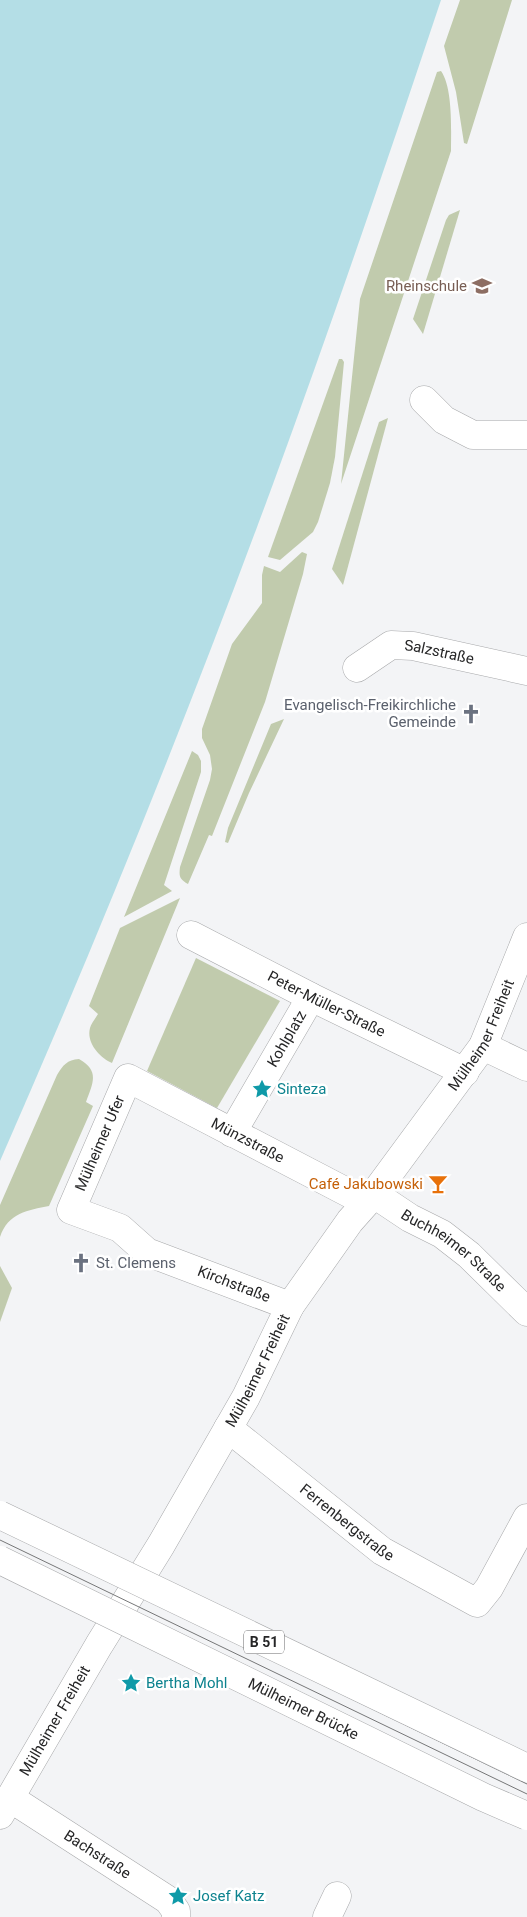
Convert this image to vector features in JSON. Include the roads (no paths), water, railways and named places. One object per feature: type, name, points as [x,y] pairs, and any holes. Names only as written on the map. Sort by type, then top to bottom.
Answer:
[{"type":"street","points":[[424,400],[444,420],[473,435],[527,435]]},
{"type":"street","name":"Salzstraße","points":[[357,668],[391,646],[413,646],[527,671]]},
{"type":"street","name":"Peter-Müller-Straße","points":[[191,935],[310,997],[465,1072]]},
{"type":"street","name":"Mülheimer Freiheit","points":[[5,1807],[99,1645],[161,1545],[246,1397],[290,1306],[350,1221],[370,1198],[465,1072],[482,1046],[527,937]]},
{"type":"street","name":"Kohlplatz","points":[[232,1132],[310,997]]},
{"type":"street","points":[[482,1046],[527,1067]]},
{"type":"street","name":"Münzstraße","points":[[128,1078],[232,1132],[370,1198]]},
{"type":"street","name":"Mülheimer Ufer","points":[[71,1210],[128,1078]]},
{"type":"street","name":"Buchheimer Straße","points":[[370,1198],[442,1234],[469,1255],[527,1312]]},
{"type":"street","name":"Kirchstraße","points":[[71,1210],[120,1228],[147,1252],[290,1306]]},
{"type":"street","name":"Ferrenbergstraße","points":[[228,1428],[382,1551],[477,1603],[489,1588],[527,1518]]},
{"type":"street","name":"B 51","points":[[0,1505],[527,1754]]},
{"type":"street","name":"B 51","points":[[0,1515],[527,1768]]},
{"type":"street","name":"Mülheimer Brücke","points":[[0,1560],[483,1797],[527,1816]]},
{"type":"street","name":"Bachstraße","points":[[5,1807],[168,1900],[176,1911],[176,1917]]},
{"type":"water","points":[[0,0],[441,0],[338,303],[241,569],[176,740],[107,909],[0,1161]]},
{"type":"tram line","points":[[0,1528],[527,1784]]},
{"type":"tram line","points":[[0,1540],[527,1794]]},
{"type":"place","name":"Rheinschule","points":[[482,286]]},
{"type":"place","name":"Evangelisch-Freikirchliche Gemeinde","points":[[471,714]]},
{"type":"place","name":"Sinteza","points":[[262,1089]]},
{"type":"place","name":"Café Jakubowski","points":[[438,1184]]},
{"type":"place","name":"St. Clemens","points":[[81,1263]]},
{"type":"place","name":"Bertha Mohl","points":[[131,1683]]},
{"type":"place","name":"Josef Katz","points":[[178,1896]]}]
